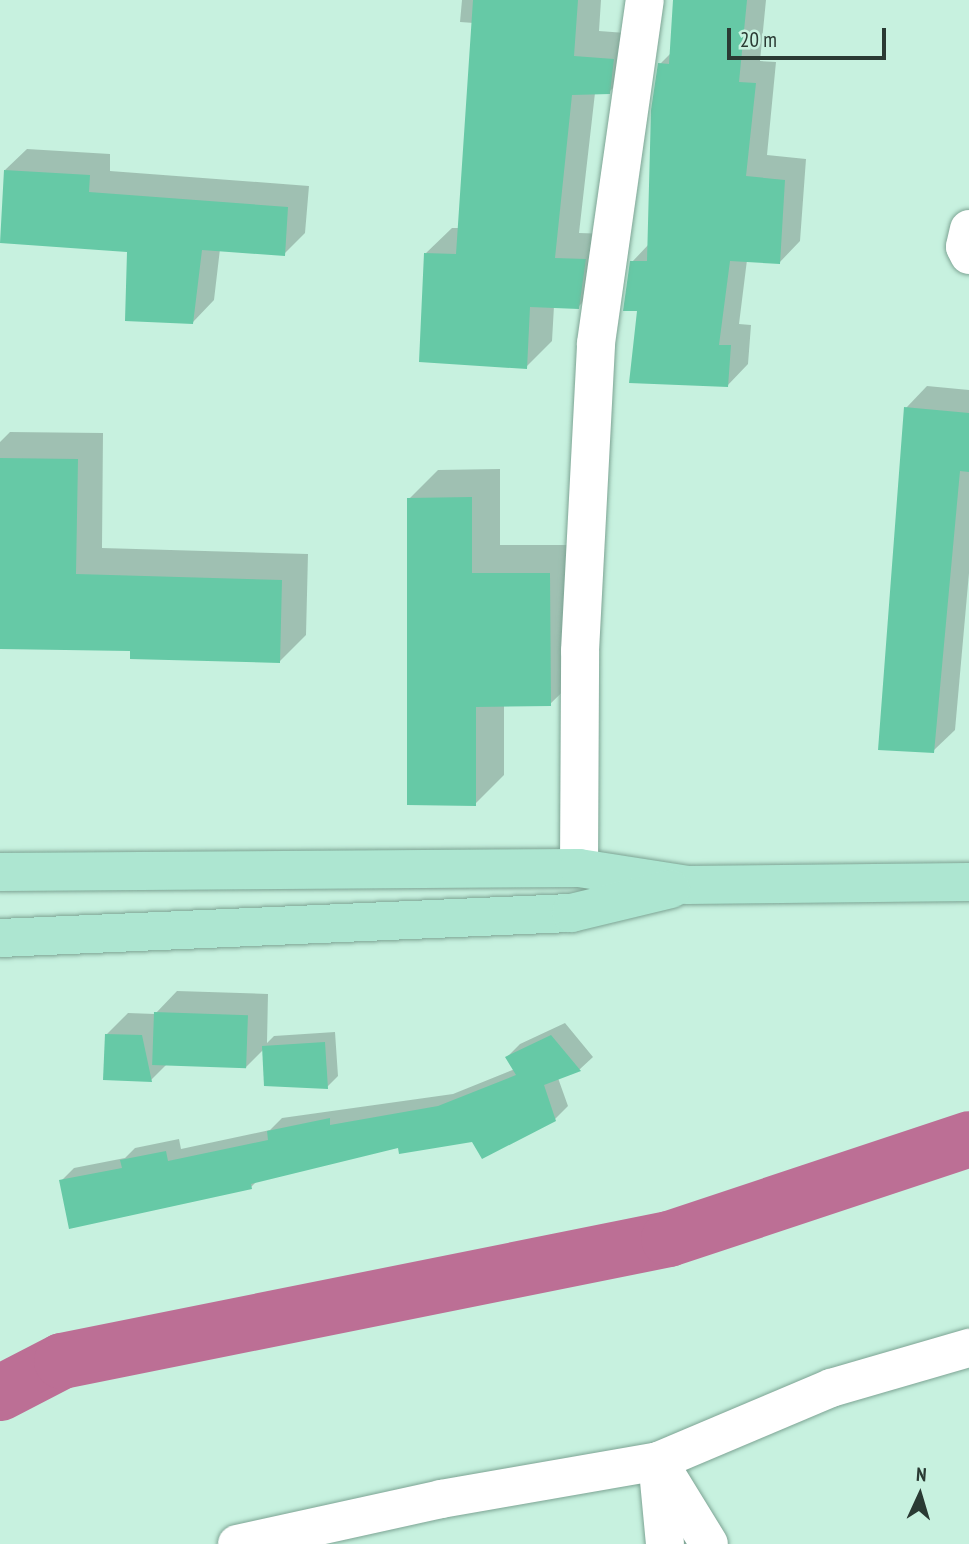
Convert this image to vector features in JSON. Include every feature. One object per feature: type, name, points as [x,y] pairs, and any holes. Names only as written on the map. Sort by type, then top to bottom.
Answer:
[{"type":"main road","points":[[0,872],[579,868],[687,885],[969,882]]},
{"type":"main road","points":[[0,938],[571,913],[687,885]]},
{"type":"street","points":[[579,868],[580,651],[596,343],[645,0]]},
{"type":"street","points":[[969,229],[965,247],[969,255]]},
{"type":"street","points":[[237,1544],[441,1499],[658,1461],[831,1388],[969,1348]]},
{"type":"street","points":[[658,1461],[665,1544]]},
{"type":"street","points":[[658,1461],[709,1544]]},
{"type":"building","points":[[473,0],[578,0],[574,56],[614,59],[610,94],[572,95],[555,258],[586,259],[579,309],[530,307],[527,369],[419,362],[424,253],[456,254]]},
{"type":"building","points":[[673,0],[747,0],[739,82],[756,83],[746,176],[785,180],[780,264],[730,261],[719,345],[731,345],[728,387],[629,383],[637,311],[623,311],[630,261],[647,261],[651,110],[658,63],[669,64]]},
{"type":"building","points":[[4,170],[90,175],[89,192],[288,207],[285,256],[202,250],[193,324],[125,321],[127,252],[0,243]]},
{"type":"building","points":[[904,407],[969,413],[969,472],[960,471],[934,753],[878,750]]},
{"type":"building","points":[[0,458],[78,459],[76,574],[282,580],[280,663],[130,659],[130,651],[0,649]]},
{"type":"building","points":[[472,497],[472,573],[550,573],[551,706],[476,707],[476,806],[407,805],[407,498]]},
{"type":"building","points":[[154,1012],[248,1015],[246,1068],[152,1065]]},
{"type":"building","points":[[105,1034],[142,1035],[152,1082],[103,1080]]},
{"type":"building","points":[[551,1035],[581,1071],[544,1085],[556,1121],[482,1159],[472,1142],[399,1154],[398,1148],[251,1184],[252,1189],[69,1229],[59,1180],[122,1168],[120,1160],[166,1151],[168,1161],[268,1140],[267,1131],[330,1118],[330,1125],[438,1106],[516,1075],[505,1057]]},
{"type":"building","points":[[325,1042],[328,1089],[264,1086],[262,1046]]},
{"type":"waterway","points":[[0,1393],[62,1361],[669,1239],[969,1139]]}]
